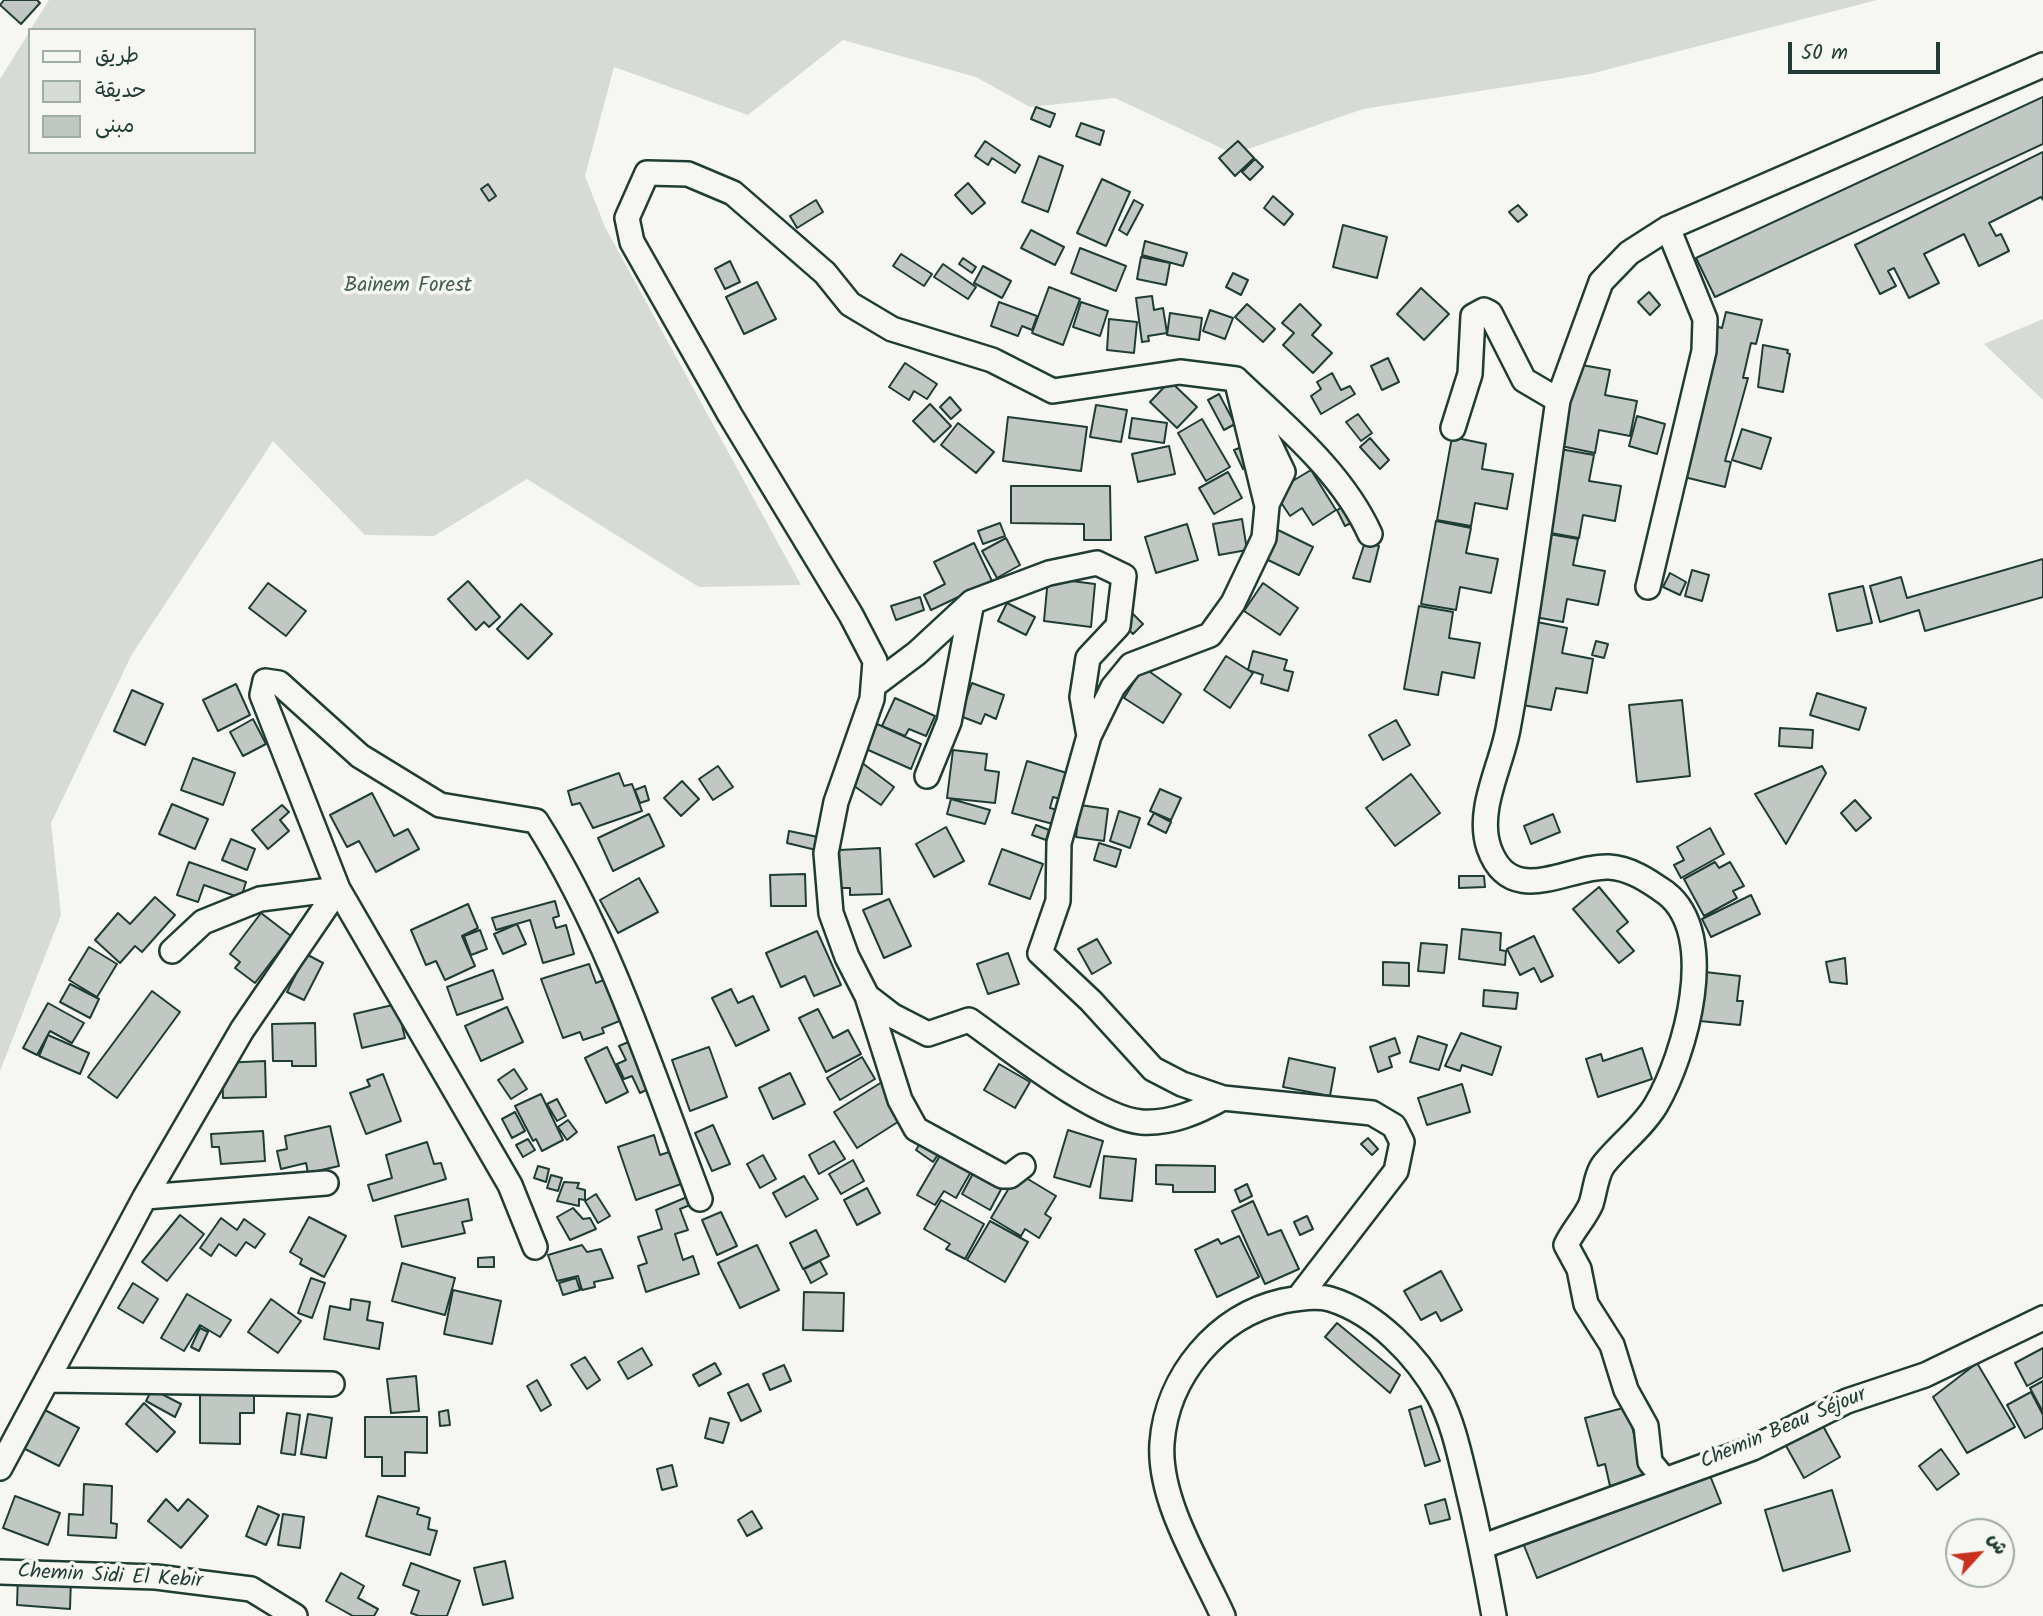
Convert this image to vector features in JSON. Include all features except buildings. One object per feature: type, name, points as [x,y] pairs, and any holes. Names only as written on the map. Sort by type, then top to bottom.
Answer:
[{"type":"street","points":[[1664,1479],[1650,1462],[1646,1426],[1626,1390],[1612,1345],[1586,1304],[1579,1269],[1566,1245],[1573,1229],[1590,1206],[1602,1166],[1654,1108],[1672,1075],[1696,975],[1694,940],[1680,908],[1641,876],[1627,870],[1597,867],[1556,879],[1529,881],[1505,873],[1493,856],[1486,835],[1488,807],[1507,732],[1558,400],[1601,282],[1629,253],[1668,228],[2043,65]]},
{"type":"street","points":[[1023,1166],[1010,1176],[1002,1176],[916,1129],[900,1100],[867,996],[847,957],[831,913],[826,853],[836,802],[872,699],[875,661],[851,615],[723,403],[632,242],[626,218],[647,173],[688,174],[733,192],[825,273],[850,304],[892,329],[992,360],[1053,391],[1180,372],[1236,379],[1313,454],[1362,516],[1370,534]]},
{"type":"street","points":[[1648,587],[1703,351],[1705,319],[1668,228]]},
{"type":"street","points":[[1453,428],[1470,374],[1473,316],[1478,312],[1490,313],[1524,380],[1558,400]]},
{"type":"street","points":[[1236,379],[1283,472],[1266,504],[1264,538],[1233,603],[1210,635],[1131,665],[1113,687],[1089,736],[1059,842],[1058,901],[1040,953],[1091,1001],[1153,1069],[1182,1084],[1223,1098],[1372,1112],[1388,1120],[1399,1133],[1402,1152],[1395,1171],[1299,1297]]},
{"type":"street","points":[[873,686],[917,653],[972,602],[1048,573],[1097,563],[1124,576],[1118,626],[1088,658],[1082,697],[1089,736]]},
{"type":"street","points":[[927,776],[949,722],[972,602]]},
{"type":"street","points":[[535,1247],[510,1185],[338,889],[262,695],[262,685],[270,680],[279,683],[360,756],[440,805],[536,821],[569,873],[647,1059],[699,1199]]},
{"type":"street","points":[[172,951],[203,922],[260,899],[338,889]]},
{"type":"street","points":[[0,1468],[145,1197],[242,1030],[338,889]]},
{"type":"street","points":[[867,996],[893,1016],[928,1034],[969,1020],[1048,1076],[1110,1113],[1140,1122],[1169,1120],[1197,1112],[1223,1098]]},
{"type":"street","points":[[145,1197],[326,1183]]},
{"type":"street","points":[[1223,1616],[1167,1493],[1162,1446],[1167,1409],[1190,1364],[1211,1339],[1237,1319],[1267,1305],[1299,1297],[1330,1299],[1361,1314],[1390,1335],[1417,1364],[1439,1397],[1455,1433],[1494,1616]]},
{"type":"street","name":"Chemin Beau Séjour","points":[[1481,1547],[1753,1448],[1847,1402],[1925,1375],[2043,1318]]},
{"type":"street","points":[[48,1380],[332,1384]]},
{"type":"street","name":"Chemin Sidi El Kebir","points":[[0,1573],[156,1577],[251,1588],[295,1616]]},
{"type":"green space","name":"Bainem Forest","points":[[49,0],[1877,0],[1590,74],[1363,109],[1234,154],[1115,98],[1030,107],[976,77],[843,40],[748,115],[614,67],[585,176],[605,227],[801,585],[699,587],[527,479],[434,536],[365,535],[273,441],[132,654],[51,823],[61,915],[0,1071],[0,79],[28,34],[28,154],[256,154],[256,28],[31,28]]},
{"type":"green space","points":[[2043,319],[2043,400],[1984,344]]}]
